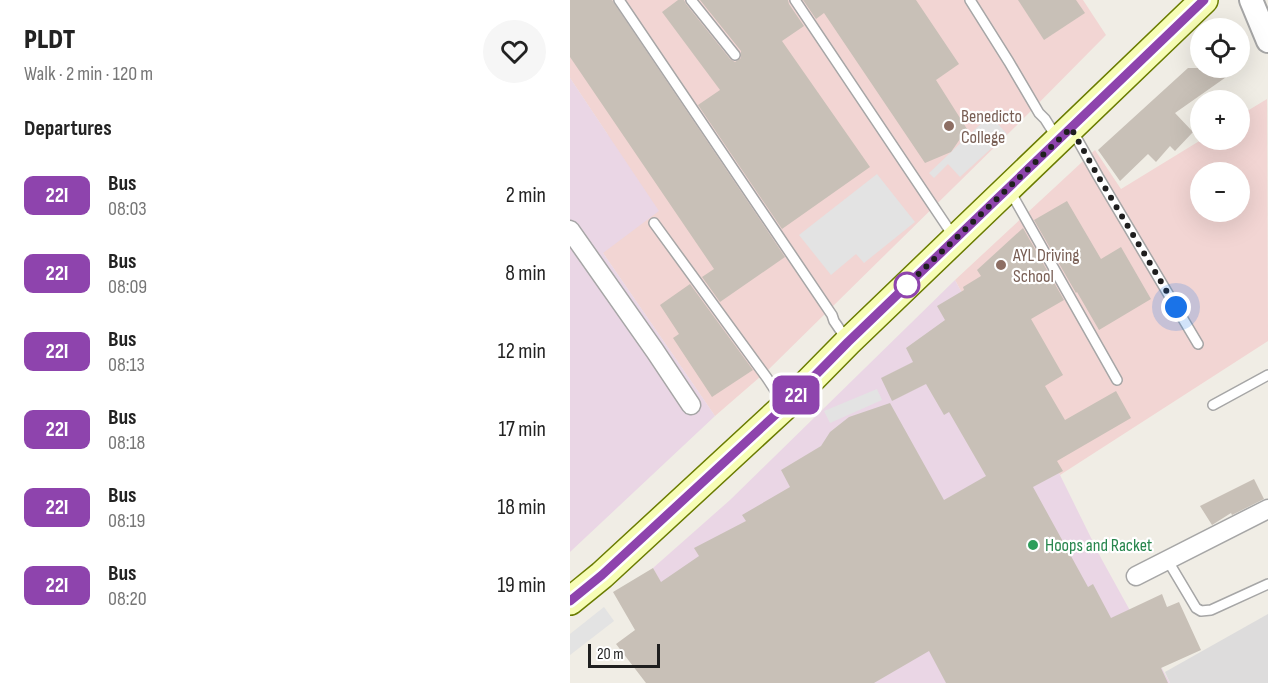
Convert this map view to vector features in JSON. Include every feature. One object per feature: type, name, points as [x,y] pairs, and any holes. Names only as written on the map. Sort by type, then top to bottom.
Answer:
[{"type":"main road","points":[[570,601],[602,575],[785,406],[848,342],[1204,0]]},
{"type":"street","points":[[1251,0],[1268,41]]},
{"type":"street","points":[[570,230],[691,405]]},
{"type":"street","points":[[1136,576],[1268,509]]},
{"type":"lane","points":[[619,0],[848,342]]},
{"type":"lane","points":[[691,0],[735,56]]},
{"type":"lane","points":[[795,0],[955,239]]},
{"type":"lane","points":[[970,0],[1039,113],[1065,134],[1098,176],[1198,344]]},
{"type":"lane","points":[[1008,188],[1117,380]]},
{"type":"lane","points":[[654,223],[785,406]]},
{"type":"lane","points":[[1213,405],[1268,375]]},
{"type":"lane","points":[[1168,561],[1196,608],[1201,611],[1211,610],[1268,584]]},
{"type":"shaded area","points":[[570,0],[1083,0],[1106,35],[768,370],[715,416],[603,253],[608,135],[570,78]]},
{"type":"shaded area","points":[[570,78],[659,211],[603,253],[715,416],[570,552]]},
{"type":"shaded area","points":[[1267,99],[1268,341],[1060,475],[955,280],[1095,150],[1121,189],[1190,147],[1190,150],[1250,150],[1250,109]]},
{"type":"shaded area","points":[[990,115],[1007,134],[960,177],[948,164],[934,178],[929,173]]},
{"type":"shaded area","points":[[877,174],[915,222],[864,263],[856,254],[831,275],[799,235]]},
{"type":"shaded area","points":[[955,280],[1060,475],[1101,558],[1170,683],[712,683],[653,568],[730,500]]},
{"type":"shaded area","points":[[877,389],[882,400],[830,423],[824,411]]},
{"type":"shaded area","points":[[604,607],[614,621],[570,655],[570,634]]},
{"type":"shaded area","points":[[1268,614],[1268,683],[1170,683],[1165,672]]},
{"type":"building","points":[[570,0],[612,0],[785,257],[720,302],[702,277],[714,269],[570,57]]},
{"type":"building","points":[[678,0],[684,0],[730,59],[735,62],[741,58],[741,51],[700,0],[788,0],[804,26],[782,41],[870,167],[782,229],[698,105],[720,90],[662,12]]},
{"type":"building","points":[[803,0],[916,0],[959,64],[936,80],[967,129],[951,152],[925,163],[824,13],[816,19]]},
{"type":"building","points":[[1018,0],[1076,0],[1085,13],[1044,40]]},
{"type":"building","points":[[1188,68],[1190,68],[1190,78],[1225,78],[1208,90],[1190,90],[1190,102],[1175,113],[1190,129],[1190,135],[1175,151],[1170,146],[1156,162],[1148,154],[1120,181],[1098,150]]},
{"type":"building","points":[[1067,201],[1101,259],[1121,247],[1151,299],[1099,330],[1034,220]]},
{"type":"building","points":[[1023,228],[1064,300],[1031,319],[1063,375],[1045,386],[1065,420],[1116,391],[1131,418],[1057,461],[1063,471],[1033,487],[1088,587],[1093,584],[1111,618],[1162,594],[1167,607],[1179,602],[1201,650],[1161,668],[1168,683],[946,683],[929,651],[874,683],[646,683],[616,644],[635,630],[613,592],[653,568],[661,582],[699,556],[694,548],[746,521],[742,515],[790,487],[781,470],[821,446],[830,432],[849,417],[890,403],[944,500],[986,476],[949,412],[944,415],[926,384],[892,401],[881,378],[913,362],[906,348],[945,320],[937,306],[964,290],[963,287],[981,276],[977,270]]},
{"type":"building","points":[[690,284],[753,370],[712,397],[673,338],[679,334],[660,305]]},
{"type":"building","points":[[1254,479],[1264,499],[1232,515],[1231,513],[1212,525],[1200,506]]},
{"type":"bus line","name":"22I","points":[[570,601],[602,575],[785,406],[848,342],[1204,0]]},
{"type":"place","name":"Benedicto College","points":[[949,126]]},
{"type":"place","name":"AYL Driving School","points":[[1001,265]]},
{"type":"place","name":"Hoops and Racket","points":[[1033,545]]},
{"type":"route","points":[[907,285],[905,287],[1071,128],[1176,307]]}]
